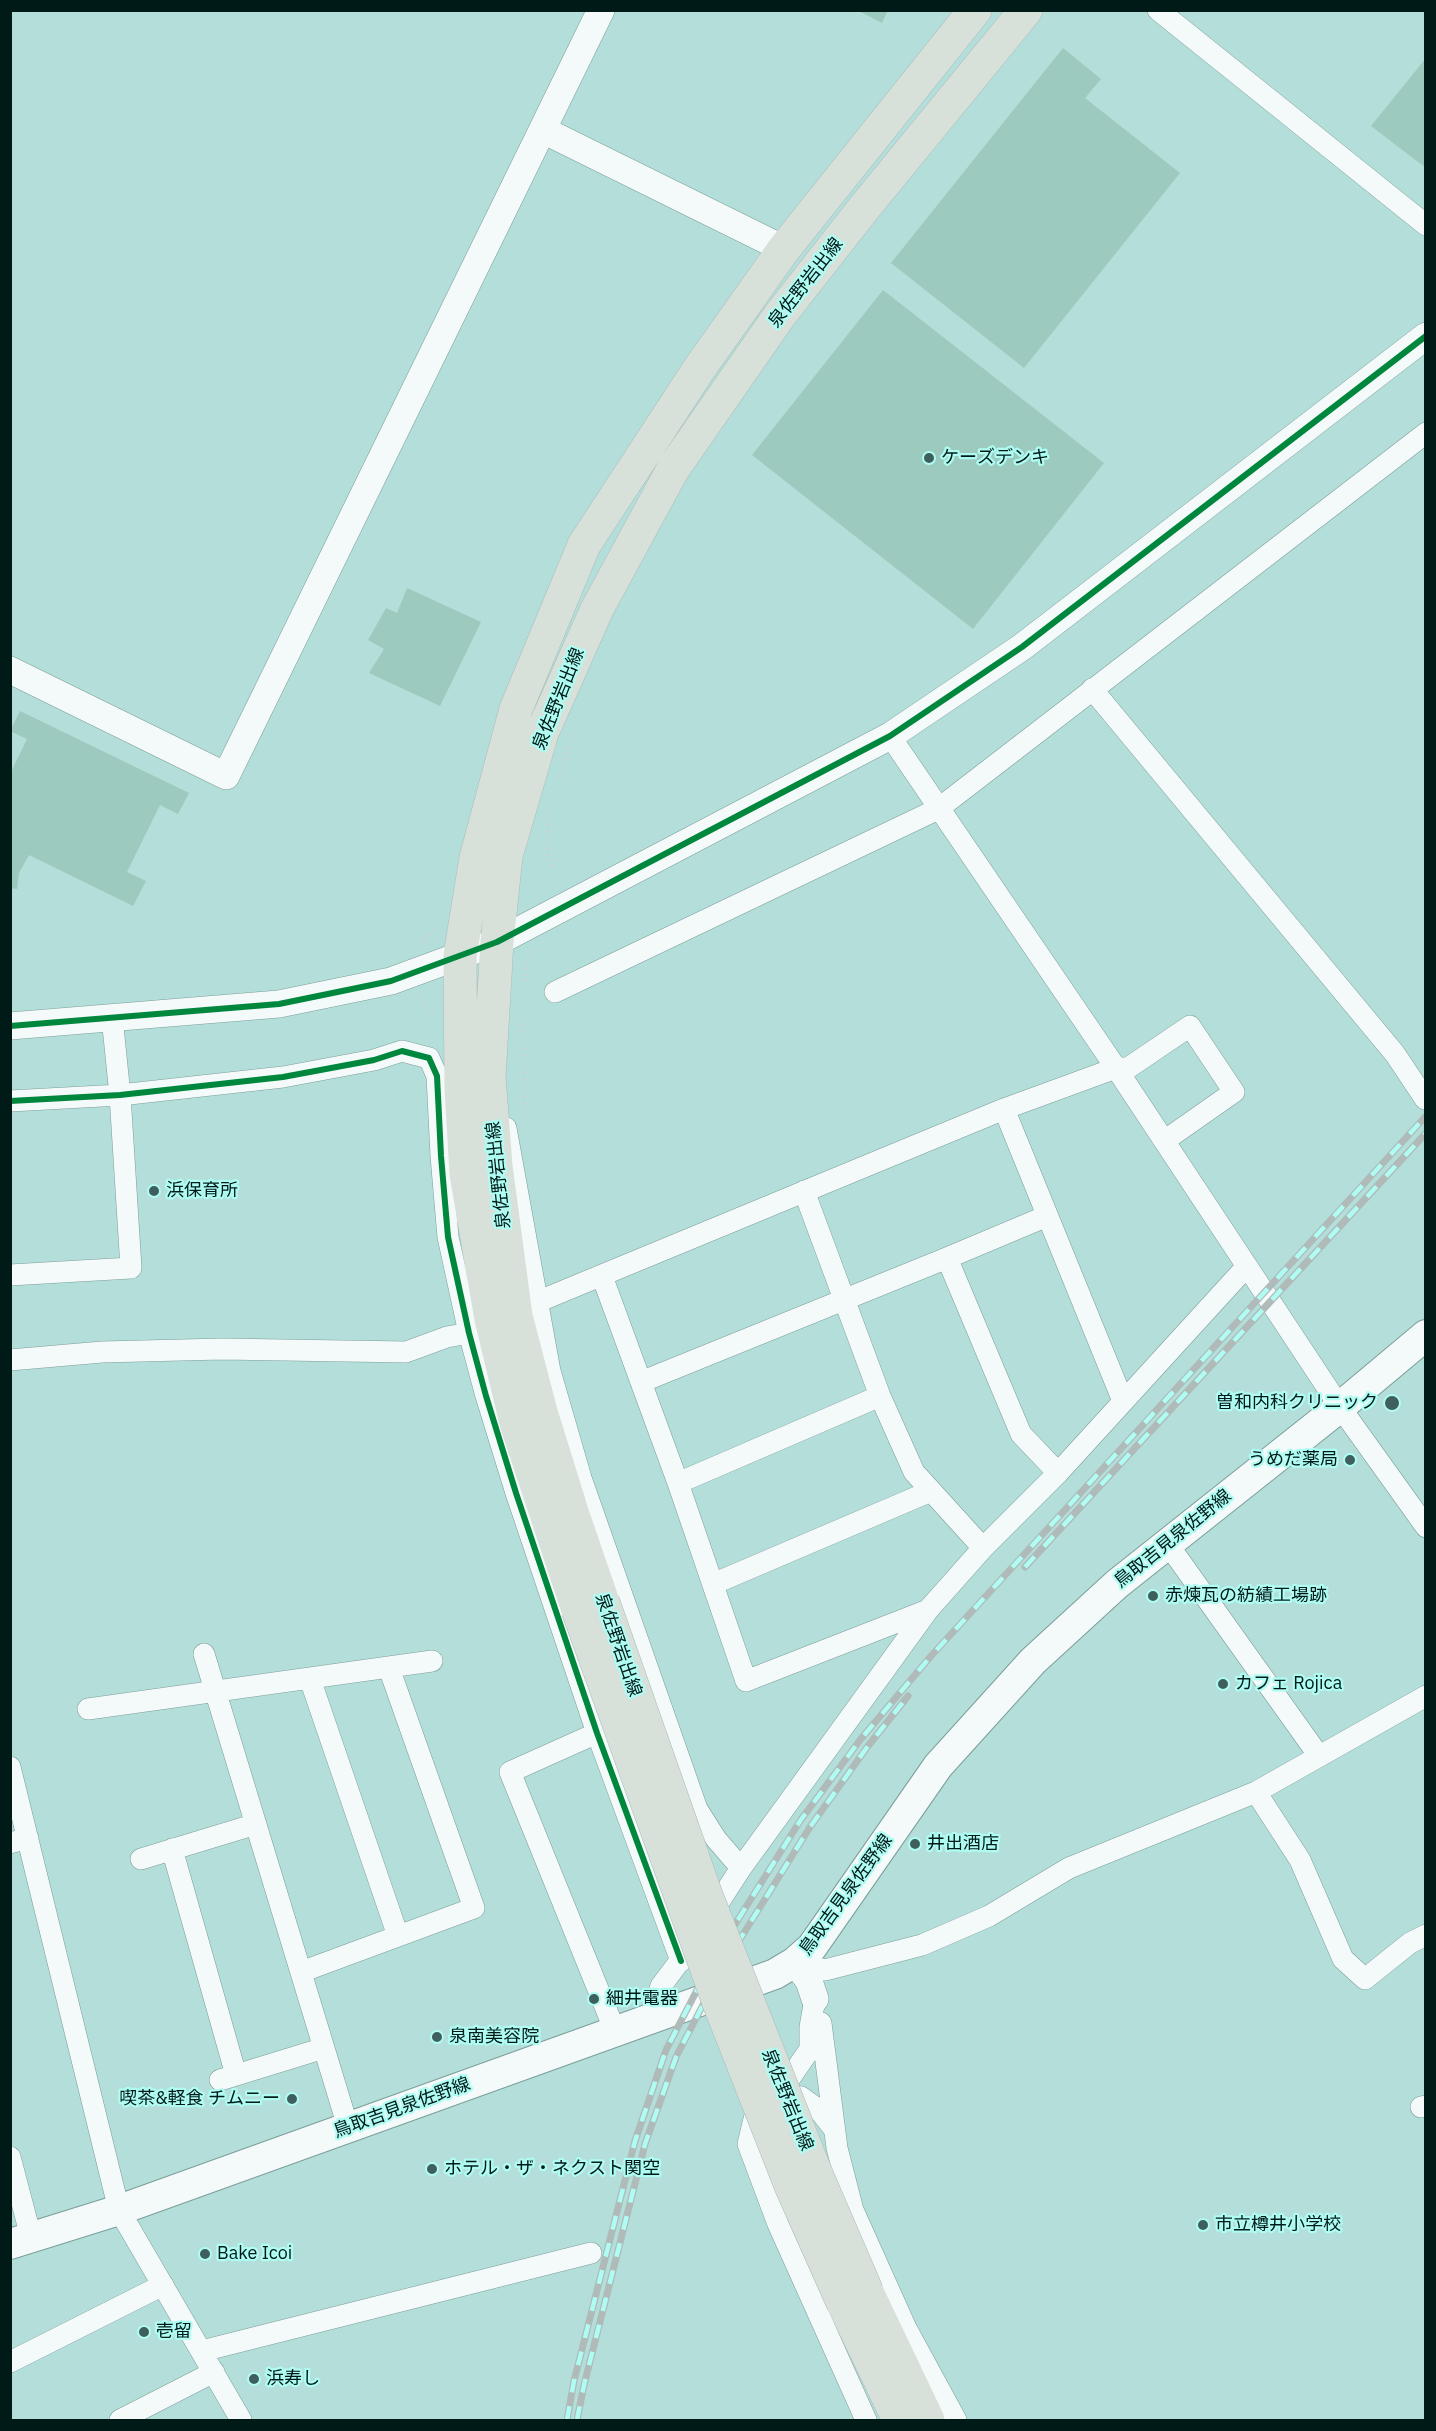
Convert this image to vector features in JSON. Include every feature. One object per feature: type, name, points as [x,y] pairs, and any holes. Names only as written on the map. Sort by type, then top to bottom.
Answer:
[{"type":"main road","name":"泉佐野岩出線","points":[[898,2421],[855,2298],[817,2176],[516,1423],[491,1319],[466,1174],[461,1088],[460,956],[476,858],[516,709],[584,545],[699,369],[784,249],[975,10]]},
{"type":"main road","name":"泉佐野岩出線","points":[[590,1606],[572,1512],[541,1412],[516,1316],[496,1166],[489,1077],[497,942],[506,856],[542,733],[597,609],[673,468],[780,315],[1026,10]]},
{"type":"main road","name":"鳥取吉見泉佐野線","points":[[21,2241],[119,2210],[775,1974],[795,1962],[812,1947],[938,1766],[1033,1662],[1116,1584],[1340,1407],[1425,1335]]},
{"type":"main road","name":"泉佐野岩出線","points":[[855,2298],[928,2421]]},
{"type":"street","points":[[10,670],[226,776],[601,10]]},
{"type":"street","points":[[1158,10],[1425,225]]},
{"type":"street","points":[[543,130],[784,249]]},
{"type":"street","points":[[10,1026],[279,1004],[391,981],[497,942],[890,736],[1022,647],[1425,336]]},
{"type":"street","points":[[555,992],[938,809],[1425,433]]},
{"type":"street","points":[[1092,689],[1395,1054],[1425,1100]]},
{"type":"street","points":[[890,736],[1116,1068],[1340,1407],[1425,1527]]},
{"type":"street","points":[[10,1275],[131,1268],[120,1095],[112,1017]]},
{"type":"street","points":[[537,1302],[1004,1109],[1116,1068],[1128,1068],[1190,1026],[1234,1092],[1164,1141]]},
{"type":"street","points":[[491,1046],[550,1371],[581,1478],[697,1809],[716,1839],[741,1868]]},
{"type":"street","points":[[10,1101],[120,1095],[283,1077],[374,1060],[402,1051],[429,1058],[437,1076],[448,1237],[469,1333],[516,1493],[597,1733],[681,1961]]},
{"type":"street","points":[[1004,1109],[1124,1401]]},
{"type":"street","points":[[804,1191],[880,1396],[914,1472],[984,1548]]},
{"type":"street","points":[[641,1382],[1047,1216]]},
{"type":"street","points":[[947,1258],[1021,1434],[1058,1473]]},
{"type":"street","points":[[651,2018],[661,1986],[681,1961],[741,1868],[928,1610],[984,1548],[1058,1473],[1247,1266]]},
{"type":"street","points":[[602,1276],[678,1483],[746,1681],[928,1610]]},
{"type":"street","points":[[10,1360],[102,1352],[222,1349],[406,1352],[447,1337],[469,1333]]},
{"type":"street","points":[[678,1483],[880,1396]]},
{"type":"street","points":[[713,1584],[931,1491]]},
{"type":"street","points":[[1167,1543],[1319,1755]]},
{"type":"street","points":[[204,1654],[348,2127]]},
{"type":"street","points":[[88,1709],[432,1661]]},
{"type":"street","points":[[301,1972],[474,1908],[389,1668]]},
{"type":"street","points":[[310,1679],[398,1936]]},
{"type":"street","points":[[795,1962],[825,1970],[922,1945],[988,1916],[1069,1868],[1256,1792],[1425,1696]]},
{"type":"street","points":[[597,1733],[510,1772],[615,2031]]},
{"type":"street","points":[[10,1767],[19,1841],[119,2210],[241,2421]]},
{"type":"street","points":[[1256,1792],[1300,1860],[1343,1959],[1365,1979],[1410,1943],[1425,1935]]},
{"type":"street","points":[[141,1859],[256,1824]]},
{"type":"street","points":[[172,1849],[228,2077],[324,2048]]},
{"type":"street","points":[[795,1962],[809,1981],[821,2022],[837,2148],[857,2220],[906,2328],[956,2421]]},
{"type":"street","points":[[815,1999],[810,2027],[810,2049],[779,2094],[754,2119],[748,2144],[794,2261],[866,2421]]},
{"type":"street","points":[[779,2094],[801,2097],[819,2110],[834,2130]]},
{"type":"street","points":[[10,2157],[21,2241]]},
{"type":"street","points":[[794,2261],[807,2262],[843,2244],[857,2220]]},
{"type":"street","points":[[202,2351],[591,2253]]},
{"type":"street","points":[[10,2362],[163,2285]]},
{"type":"street","points":[[120,2421],[214,2372]]},
{"type":"path","points":[[559,781],[576,726]]},
{"type":"path","points":[[552,802],[548,813],[547,853],[554,867]]},
{"type":"path","points":[[523,984],[527,962],[535,945]]},
{"type":"path","points":[[522,1008],[525,1127]]},
{"type":"building","points":[[857,10],[888,10],[882,23]]},
{"type":"building","points":[[1063,48],[1101,79],[1085,98],[1180,173],[1024,368],[891,263]]},
{"type":"building","points":[[1426,58],[1426,168],[1371,126]]},
{"type":"building","points":[[883,290],[1104,463],[973,629],[752,455]]},
{"type":"building","points":[[407,588],[481,622],[440,706],[369,673],[384,649],[368,640],[386,608],[397,613]]},
{"type":"building","points":[[20,711],[189,793],[178,814],[160,805],[127,872],[146,881],[133,906],[29,855],[19,873],[17,889],[10,888],[10,774],[27,739],[10,731]]},
{"type":"railway","points":[[567,2420],[574,2381],[635,2141],[666,2050],[712,1961],[800,1821],[860,1740],[931,1656],[1426,1116]]},
{"type":"railway","points":[[1025,1567],[1426,1133]]},
{"type":"railway","points":[[577,2420],[645,2144],[676,2057],[722,1968],[810,1827],[868,1746],[908,1696]]},
{"type":"cycle path","points":[[10,1026],[279,1004],[391,981],[497,942],[890,736],[1022,647],[1426,336]]},
{"type":"cycle path","points":[[10,1101],[120,1095],[283,1077],[374,1060],[402,1051],[429,1058],[437,1076],[448,1237],[469,1333],[486,1396],[516,1493],[597,1733],[681,1961]]},
{"type":"place","name":"ケーズデンキ","points":[[929,458]]},
{"type":"place","name":"浜保育所","points":[[154,1191]]},
{"type":"place","name":"曽和内科クリニック","points":[[1392,1403]]},
{"type":"place","name":"うめだ薬局","points":[[1350,1460]]},
{"type":"place","name":"赤煉瓦の紡績工場跡","points":[[1153,1596]]},
{"type":"place","name":"カフェ Rojica","points":[[1223,1684]]},
{"type":"place","name":"井出酒店","points":[[915,1844]]},
{"type":"place","name":"細井電器","points":[[594,1999]]},
{"type":"place","name":"泉南美容院","points":[[437,2037]]},
{"type":"place","name":"喫茶&軽食 チムニー","points":[[292,2099]]},
{"type":"place","name":"ホテル・ザ・ネクスト関空","points":[[432,2169]]},
{"type":"place","name":"市立樽井小学校","points":[[1203,2225]]},
{"type":"place","name":"Bake Icoi","points":[[205,2254]]},
{"type":"place","name":"壱留","points":[[144,2332]]},
{"type":"place","name":"浜寿し","points":[[254,2379]]}]
